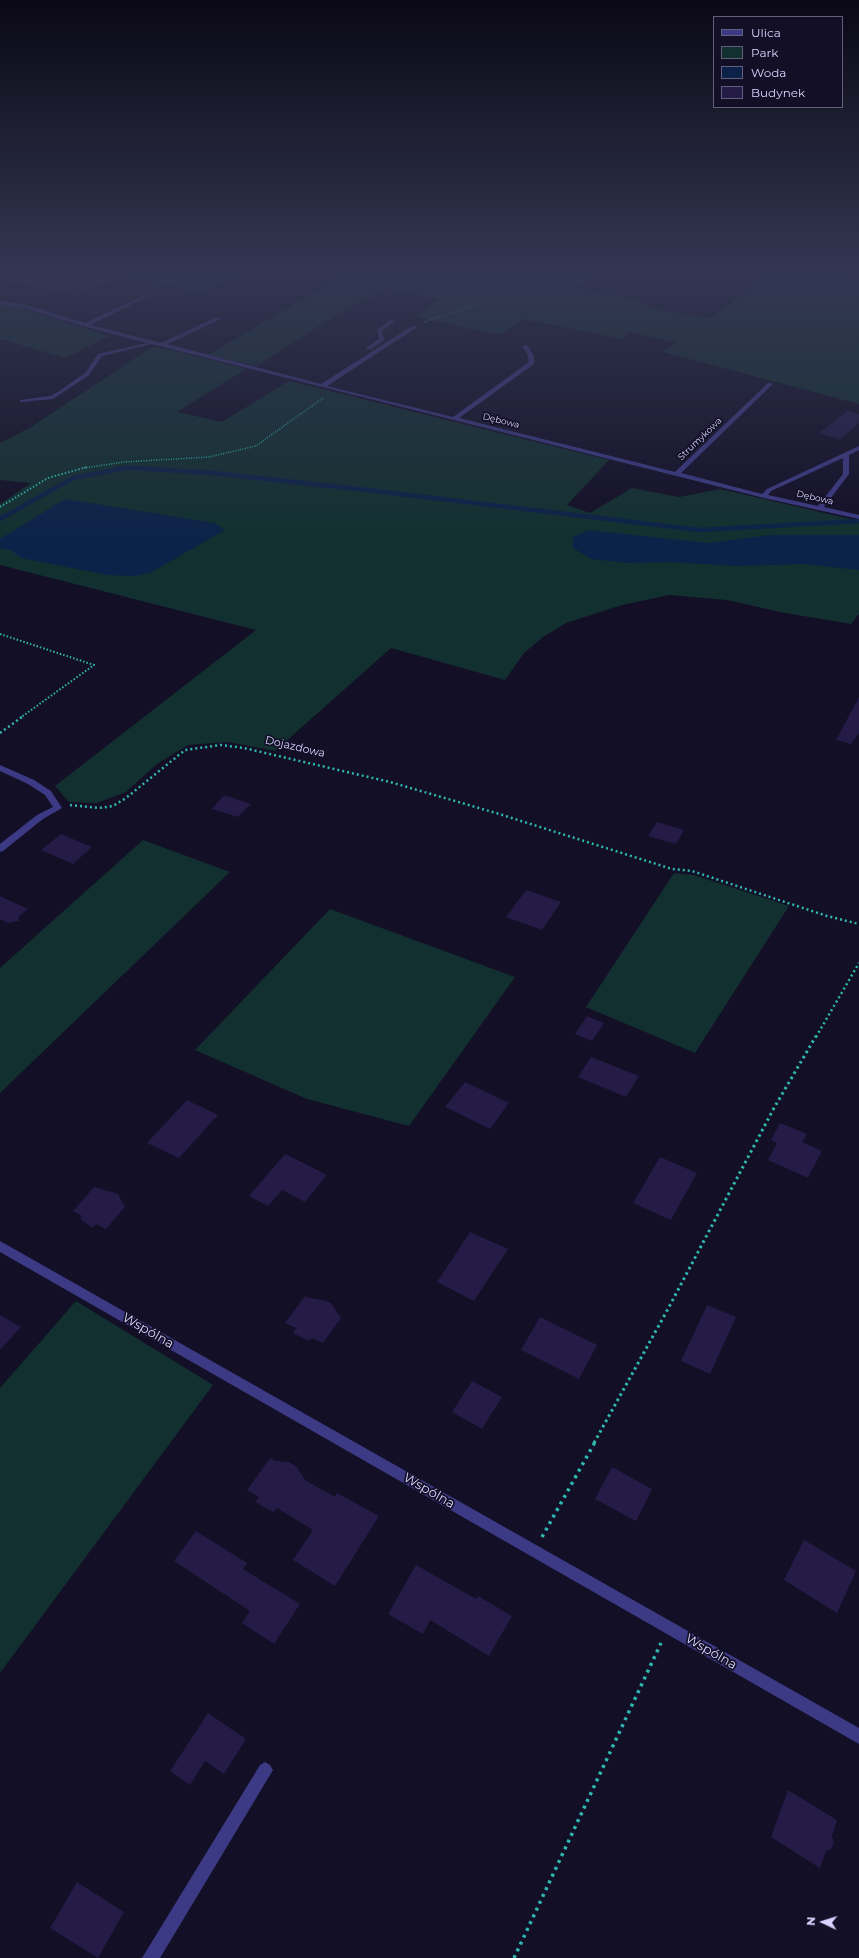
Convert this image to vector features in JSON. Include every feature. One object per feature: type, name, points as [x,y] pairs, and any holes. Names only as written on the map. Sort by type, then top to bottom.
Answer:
[{"type":"street","points":[[22,401],[45,399],[60,393],[87,374],[96,361]]},
{"type":"street","name":"Dębowa","points":[[225,361],[764,496],[859,517]]},
{"type":"street","points":[[313,384],[348,361]]},
{"type":"street","points":[[322,386],[361,361]]},
{"type":"street","points":[[455,418],[532,363],[532,361]]},
{"type":"street","name":"Strumykowa","points":[[677,474],[770,384]]},
{"type":"street","points":[[764,496],[769,490],[859,448]]},
{"type":"street","points":[[820,508],[846,474],[846,454]]},
{"type":"street","points":[[0,768],[31,782],[48,793],[58,808],[40,817],[0,849]]},
{"type":"street","name":"Wspólna","points":[[0,1246],[859,1736]]},
{"type":"street","points":[[150,1958],[264,1770]]},
{"type":"path","points":[[0,507],[48,478],[90,466],[124,462],[209,457],[256,446],[336,389]]},
{"type":"path","points":[[0,634],[94,665],[0,733]]},
{"type":"path","name":"Dojazdowa","points":[[58,808],[66,806],[100,808],[113,806],[126,798],[185,750],[221,745],[294,759],[390,782],[672,869],[692,871],[827,916],[859,924]]},
{"type":"path","points":[[535,1551],[669,1307],[774,1108],[859,963]]},
{"type":"path","points":[[514,1958],[668,1627]]},
{"type":"green space","points":[[130,361],[216,361],[246,369],[177,412],[222,422],[289,381],[609,460],[567,505],[590,513],[632,488],[679,497],[720,489],[859,521],[859,614],[851,624],[785,613],[727,600],[669,595],[622,605],[566,623],[543,637],[524,653],[505,680],[391,648],[275,751],[228,742],[188,745],[157,764],[126,792],[97,803],[69,802],[55,786],[256,630],[0,565],[0,504],[31,483],[0,480],[0,443],[31,427]]},
{"type":"green space","points":[[236,361],[264,361],[257,366]]},
{"type":"green space","points":[[698,361],[859,361],[859,404]]},
{"type":"green space","points":[[143,840],[230,872],[0,1093],[0,968]]},
{"type":"green space","points":[[674,873],[694,875],[789,906],[695,1053],[586,1007]]},
{"type":"green space","points":[[330,909],[515,977],[409,1126],[307,1099],[195,1050]]},
{"type":"green space","points":[[76,1301],[213,1385],[0,1673],[0,1388]]},
{"type":"water","points":[[65,499],[215,523],[225,530],[150,573],[134,576],[108,575],[21,558],[11,550],[0,548],[0,539]]},
{"type":"water","points":[[589,530],[708,543],[770,535],[859,535],[859,570],[804,564],[736,566],[669,562],[628,563],[591,559],[573,548],[573,537]]},
{"type":"building","points":[[847,411],[859,414],[859,423],[840,439],[819,433]]},
{"type":"building","points":[[859,697],[859,733],[851,744],[836,740]]},
{"type":"building","points":[[224,795],[251,804],[238,817],[212,809]]},
{"type":"building","points":[[657,822],[684,830],[676,844],[648,836]]},
{"type":"building","points":[[61,834],[92,847],[73,864],[41,850]]},
{"type":"building","points":[[526,890],[561,902],[542,930],[506,917]]},
{"type":"building","points":[[0,896],[28,909],[19,916],[19,921],[8,923],[0,919]]},
{"type":"building","points":[[587,1016],[604,1023],[592,1041],[575,1034]]},
{"type":"building","points":[[591,1057],[639,1076],[626,1097],[578,1077]]},
{"type":"building","points":[[465,1082],[509,1103],[490,1129],[445,1107]]},
{"type":"building","points":[[187,1100],[218,1115],[179,1158],[147,1143]]},
{"type":"building","points":[[780,1123],[807,1134],[802,1142],[822,1151],[808,1178],[768,1160],[777,1143],[771,1140]]},
{"type":"building","points":[[285,1154],[327,1175],[305,1202],[282,1190],[268,1206],[249,1196]]},
{"type":"building","points":[[660,1157],[697,1173],[671,1220],[633,1203]]},
{"type":"building","points":[[94,1187],[118,1194],[125,1207],[106,1229],[96,1224],[93,1228],[80,1219],[82,1216],[73,1211]]},
{"type":"building","points":[[470,1232],[508,1249],[474,1301],[437,1282]]},
{"type":"building","points":[[305,1296],[331,1303],[341,1318],[323,1343],[312,1338],[309,1341],[293,1333],[296,1328],[285,1323]]},
{"type":"building","points":[[707,1305],[736,1317],[710,1374],[681,1361]]},
{"type":"building","points":[[0,1315],[21,1327],[0,1350]]},
{"type":"building","points":[[540,1317],[597,1345],[579,1379],[521,1350]]},
{"type":"building","points":[[472,1381],[502,1397],[482,1429],[452,1412]]},
{"type":"building","points":[[270,1458],[275,1461],[289,1462],[297,1467],[305,1480],[335,1497],[337,1493],[379,1516],[335,1586],[293,1560],[313,1530],[277,1508],[273,1512],[255,1502],[259,1497],[247,1490]]},
{"type":"building","points":[[612,1467],[652,1489],[636,1521],[595,1499]]},
{"type":"building","points":[[196,1531],[247,1563],[243,1569],[300,1604],[274,1644],[242,1623],[250,1611],[174,1561]]},
{"type":"building","points":[[804,1540],[856,1571],[837,1613],[784,1580]]},
{"type":"building","points":[[416,1565],[476,1599],[478,1596],[512,1616],[489,1656],[430,1620],[423,1634],[388,1614]]},
{"type":"building","points":[[208,1713],[246,1739],[224,1774],[205,1761],[190,1785],[170,1771]]},
{"type":"building","points":[[788,1790],[837,1820],[832,1836],[834,1843],[831,1849],[826,1851],[820,1868],[771,1837]]},
{"type":"building","points":[[77,1882],[124,1912],[98,1958],[50,1928]]},
{"type":"waterway","points":[[0,519],[73,478],[125,468],[136,468],[212,473],[367,490],[699,530],[859,521]]}]
